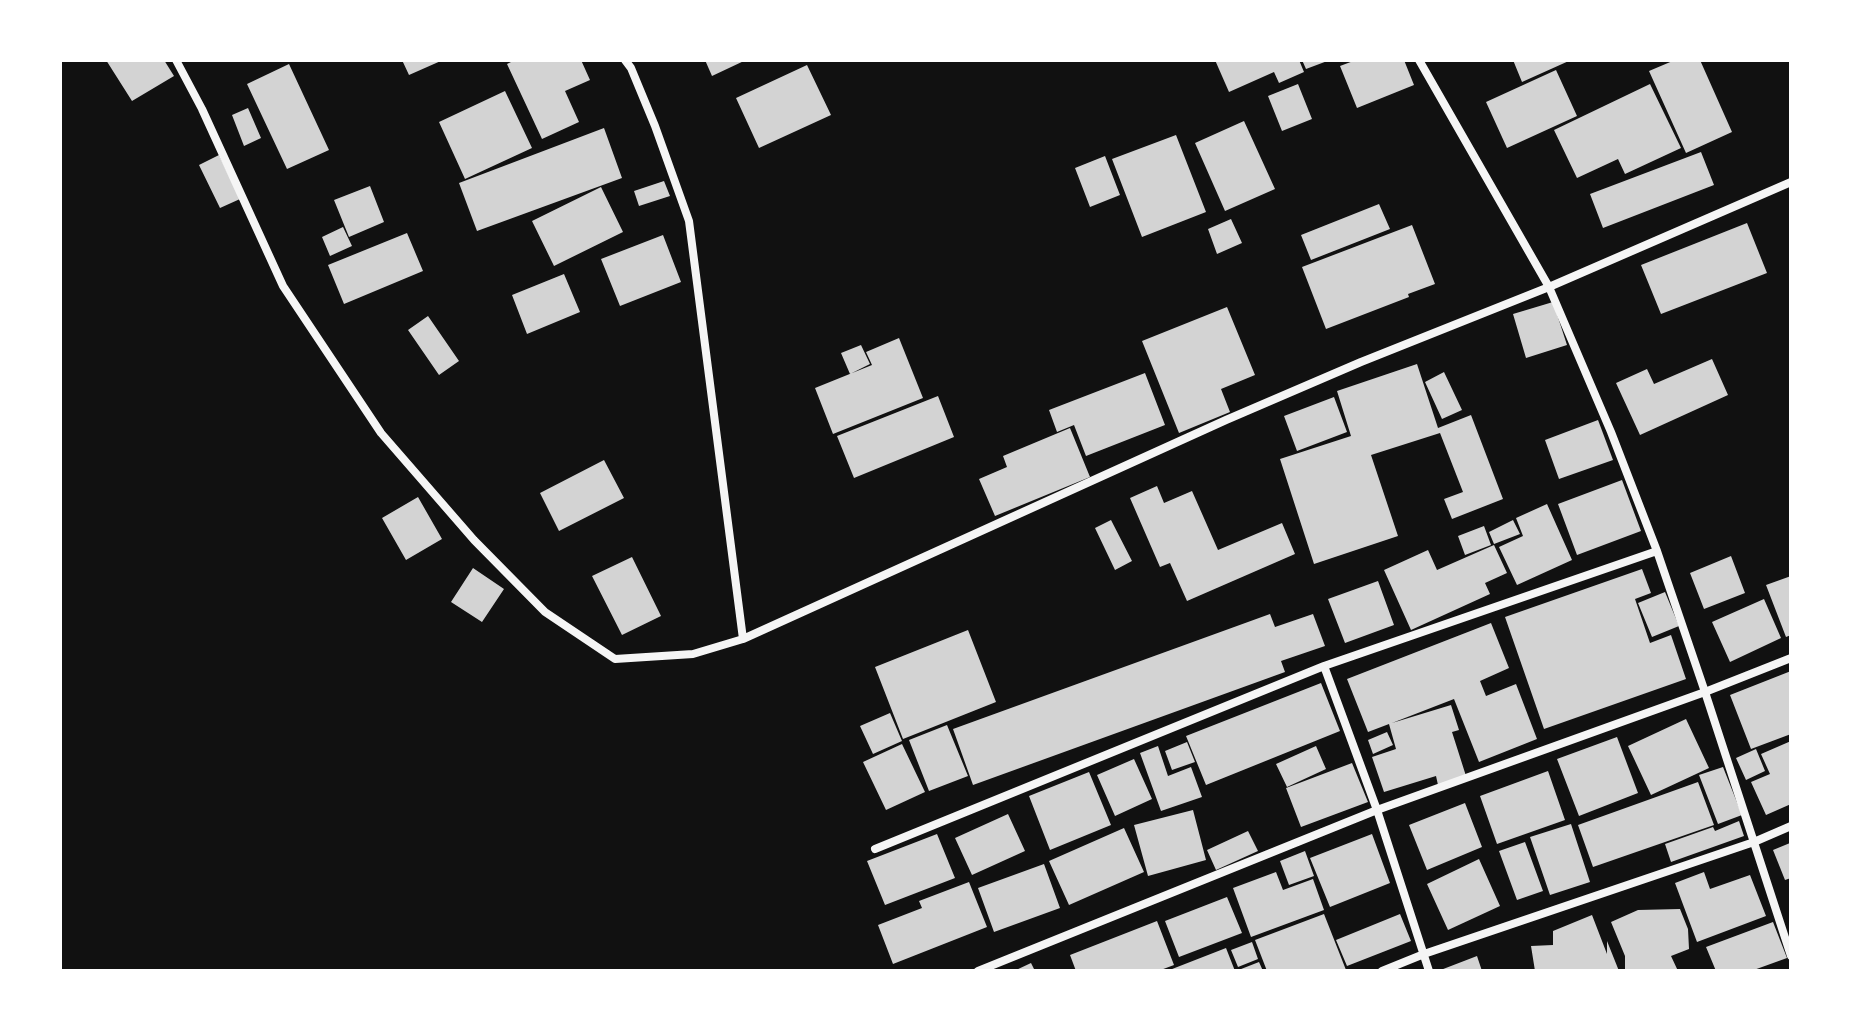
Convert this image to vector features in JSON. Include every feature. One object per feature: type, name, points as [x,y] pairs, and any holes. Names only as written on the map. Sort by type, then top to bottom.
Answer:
[{"type":"street","points":[[176,60],[202,109],[283,286],[381,433],[504,571],[545,612],[615,659],[693,654],[743,639],[1226,420],[1549,287],[1791,182]]},
{"type":"street","points":[[625,60],[655,126],[689,221],[743,639]]},
{"type":"street","points":[[1419,60],[1549,287],[1611,432],[1657,551],[1791,956]]},
{"type":"street","points":[[875,849],[1324,666],[1657,551]]},
{"type":"street","points":[[978,971],[1377,810],[1791,658]]},
{"type":"street","points":[[1324,666],[1377,810],[1429,971]]},
{"type":"street","points":[[1382,971],[1754,842],[1791,826]]},
{"type":"building","points":[[106,60],[164,60],[174,76],[132,101]]},
{"type":"building","points":[[402,60],[443,60],[409,75]]},
{"type":"building","points":[[515,60],[581,60],[590,80],[565,91],[579,122],[542,139],[507,64]]},
{"type":"building","points":[[705,60],[746,60],[712,76]]},
{"type":"building","points":[[1215,60],[1299,60],[1304,72],[1279,83],[1274,72],[1229,92]]},
{"type":"building","points":[[1302,60],[1330,60],[1306,69]]},
{"type":"building","points":[[1356,60],[1404,60],[1414,85],[1357,108],[1340,66]]},
{"type":"building","points":[[1513,60],[1571,60],[1522,82]]},
{"type":"building","points":[[1675,60],[1700,60],[1732,132],[1686,153],[1649,71]]},
{"type":"building","points":[[289,64],[329,150],[287,169],[247,84]]},
{"type":"building","points":[[807,65],[831,115],[759,148],[736,98]]},
{"type":"building","points":[[1556,70],[1577,116],[1507,148],[1486,102]]},
{"type":"building","points":[[1298,84],[1312,119],[1282,131],[1268,96]]},
{"type":"building","points":[[1650,84],[1681,148],[1625,174],[1618,159],[1577,178],[1554,130]]},
{"type":"building","points":[[505,91],[532,148],[465,179],[439,122]]},
{"type":"building","points":[[248,108],[261,138],[244,146],[232,115]]},
{"type":"building","points":[[1244,121],[1275,189],[1225,211],[1195,143]]},
{"type":"building","points":[[604,128],[622,178],[477,231],[459,183]]},
{"type":"building","points":[[1176,135],[1206,212],[1142,237],[1112,159]]},
{"type":"building","points":[[1701,152],[1714,185],[1603,228],[1590,194]]},
{"type":"building","points":[[219,155],[240,199],[220,208],[199,165]]},
{"type":"building","points":[[1105,156],[1120,195],[1090,207],[1075,168]]},
{"type":"building","points":[[664,181],[670,196],[639,206],[634,191]]},
{"type":"building","points":[[370,186],[384,222],[349,237],[334,200]]},
{"type":"building","points":[[601,187],[623,232],[554,266],[532,221]]},
{"type":"building","points":[[1379,204],[1390,229],[1311,260],[1301,235]]},
{"type":"building","points":[[1231,219],[1242,243],[1217,254],[1208,229]]},
{"type":"building","points":[[1747,223],[1767,273],[1661,314],[1641,265]]},
{"type":"building","points":[[1412,225],[1435,284],[1326,329],[1302,267]]},
{"type":"building","points":[[343,227],[352,246],[330,256],[322,237]]},
{"type":"building","points":[[407,233],[423,271],[344,304],[328,265]]},
{"type":"building","points":[[663,235],[681,282],[620,306],[601,259]]},
{"type":"building","points":[[564,274],[580,312],[527,334],[512,295]]},
{"type":"building","points":[[1553,302],[1567,345],[1526,358],[1513,314]]},
{"type":"building","points":[[1227,307],[1255,375],[1221,389],[1230,412],[1179,433],[1142,341]]},
{"type":"building","points":[[428,316],[459,361],[439,375],[408,330]]},
{"type":"building","points":[[899,338],[923,398],[833,434],[815,388],[872,365],[866,352]]},
{"type":"building","points":[[861,345],[870,364],[850,374],[841,353]]},
{"type":"building","points":[[1712,359],[1728,395],[1640,435],[1616,383],[1647,369],[1654,384]]},
{"type":"building","points":[[1417,364],[1438,428],[1471,415],[1503,499],[1452,519],[1444,499],[1463,492],[1440,433],[1371,455],[1398,536],[1314,564],[1280,459],[1351,436],[1337,391]]},
{"type":"building","points":[[1444,372],[1462,410],[1442,419],[1425,382]]},
{"type":"building","points":[[1145,373],[1165,425],[1086,456],[1074,425],[1057,432],[1049,410]]},
{"type":"building","points":[[938,396],[954,437],[854,478],[837,436]]},
{"type":"building","points":[[1334,397],[1347,432],[1297,451],[1284,416]]},
{"type":"building","points":[[1598,420],[1613,460],[1559,479],[1545,440]]},
{"type":"building","points":[[1070,428],[1090,477],[995,516],[979,479],[1007,467],[1003,456]]},
{"type":"building","points":[[604,460],[624,498],[559,531],[540,493]]},
{"type":"building","points":[[1622,480],[1641,531],[1577,555],[1558,504]]},
{"type":"building","points":[[1157,486],[1164,503],[1192,491],[1218,550],[1282,523],[1295,554],[1187,601],[1170,563],[1160,567],[1130,498]]},
{"type":"building","points":[[418,497],[442,539],[406,560],[382,518]]},
{"type":"building","points":[[1547,504],[1572,560],[1517,585],[1499,547],[1523,536],[1516,518]]},
{"type":"building","points":[[1111,520],[1132,561],[1115,570],[1095,528]]},
{"type":"building","points":[[1513,520],[1520,534],[1494,544],[1489,532]]},
{"type":"building","points":[[1484,526],[1491,545],[1465,555],[1458,536]]},
{"type":"building","points":[[1494,545],[1507,573],[1485,583],[1490,594],[1411,630],[1384,570],[1428,550],[1437,570]]},
{"type":"building","points":[[1731,556],[1745,593],[1704,609],[1690,573]]},
{"type":"building","points":[[632,557],[661,616],[622,635],[592,576]]},
{"type":"building","points":[[473,568],[504,589],[482,622],[451,602]]},
{"type":"building","points":[[1642,569],[1651,593],[1635,599],[1650,643],[1671,635],[1686,679],[1544,729],[1505,617]]},
{"type":"building","points":[[1791,576],[1791,635],[1786,637],[1766,585]]},
{"type":"building","points":[[1378,581],[1394,625],[1345,643],[1328,599]]},
{"type":"building","points":[[1665,592],[1679,626],[1652,637],[1638,603]]},
{"type":"building","points":[[1764,599],[1781,638],[1730,662],[1712,622]]},
{"type":"building","points":[[1270,614],[1275,627],[1313,614],[1325,646],[1281,661],[1285,672],[973,785],[953,729]]},
{"type":"building","points":[[1491,623],[1509,668],[1480,681],[1486,696],[1516,684],[1537,739],[1479,762],[1454,699],[1392,723],[1451,705],[1459,730],[1452,732],[1466,776],[1438,785],[1436,776],[1384,792],[1372,757],[1396,749],[1389,724],[1368,732],[1347,679]]},
{"type":"building","points":[[968,630],[996,702],[903,739],[875,667]]},
{"type":"building","points":[[1791,671],[1791,734],[1751,749],[1730,695]]},
{"type":"building","points":[[1321,683],[1340,731],[1206,785],[1186,736]]},
{"type":"building","points":[[890,713],[902,741],[873,754],[860,726]]},
{"type":"building","points":[[1686,719],[1709,768],[1651,795],[1628,746]]},
{"type":"building","points":[[947,725],[968,776],[929,791],[909,740]]},
{"type":"building","points":[[1387,732],[1393,745],[1373,754],[1368,740]]},
{"type":"building","points":[[1617,737],[1638,793],[1579,816],[1557,759]]},
{"type":"building","points":[[1791,741],[1791,804],[1766,815],[1751,782],[1770,774],[1761,754]]},
{"type":"building","points":[[1187,742],[1195,762],[1172,770],[1165,751]]},
{"type":"building","points":[[902,744],[925,792],[886,810],[863,762]]},
{"type":"building","points":[[1158,746],[1168,776],[1191,767],[1202,797],[1161,811],[1140,753]]},
{"type":"building","points":[[1316,746],[1326,769],[1287,787],[1276,764]]},
{"type":"building","points":[[1756,749],[1765,771],[1746,780],[1736,758]]},
{"type":"building","points":[[1134,759],[1152,799],[1115,816],[1097,775]]},
{"type":"building","points":[[1352,763],[1368,802],[1301,827],[1286,788]]},
{"type":"building","points":[[1723,767],[1742,815],[1718,824],[1699,775]]},
{"type":"building","points":[[1548,771],[1565,820],[1497,844],[1480,796]]},
{"type":"building","points":[[1089,772],[1111,825],[1050,850],[1029,796]]},
{"type":"building","points":[[1698,782],[1714,825],[1593,867],[1578,825]]},
{"type":"building","points":[[1465,803],[1482,847],[1427,870],[1409,825]]},
{"type":"building","points":[[1193,810],[1206,860],[1148,876],[1134,825]]},
{"type":"building","points":[[1008,814],[1025,851],[972,875],[955,838]]},
{"type":"building","points":[[1739,821],[1744,836],[1671,862],[1665,844],[1713,827],[1715,831]]},
{"type":"building","points":[[1571,824],[1590,882],[1550,895],[1530,837]]},
{"type":"building","points":[[1124,828],[1144,872],[1069,905],[1049,861]]},
{"type":"building","points":[[1248,831],[1258,851],[1216,870],[1207,850]]},
{"type":"building","points":[[937,834],[955,878],[885,905],[867,861]]},
{"type":"building","points":[[1372,834],[1390,883],[1330,907],[1310,858]]},
{"type":"building","points":[[1525,842],[1543,891],[1517,900],[1499,851]]},
{"type":"building","points":[[1790,843],[1791,878],[1785,880],[1773,850]]},
{"type":"building","points":[[1305,851],[1314,876],[1289,885],[1280,861]]},
{"type":"building","points":[[1479,859],[1500,906],[1448,930],[1427,884]]},
{"type":"building","points":[[1044,864],[1060,908],[994,932],[978,888]]},
{"type":"building","points":[[1276,872],[1283,890],[1313,879],[1324,910],[1251,937],[1233,888]]},
{"type":"building","points":[[1704,872],[1710,889],[1750,875],[1766,916],[1697,942],[1675,883]]},
{"type":"building","points":[[969,882],[987,927],[893,964],[878,925],[922,908],[919,901]]},
{"type":"building","points":[[1227,897],[1242,933],[1179,957],[1165,921]]},
{"type":"building","points":[[1680,909],[1688,929],[1689,949],[1671,956],[1678,971],[1625,971],[1625,956],[1611,922],[1638,910]]},
{"type":"building","points":[[1324,914],[1346,970],[1267,971],[1255,940]]},
{"type":"building","points":[[1400,914],[1411,941],[1347,966],[1336,940]]},
{"type":"building","points":[[1592,915],[1607,954],[1607,941],[1619,971],[1535,971],[1531,946],[1553,945],[1553,931]]},
{"type":"building","points":[[1157,921],[1174,965],[1158,971],[1076,971],[1070,955]]},
{"type":"building","points":[[1773,922],[1787,958],[1751,971],[1716,971],[1706,947]]},
{"type":"building","points":[[1252,942],[1258,959],[1238,967],[1231,950]]},
{"type":"building","points":[[1226,948],[1235,971],[1167,971]]},
{"type":"building","points":[[1477,956],[1482,971],[1438,971]]},
{"type":"building","points":[[1259,962],[1263,971],[1236,971]]},
{"type":"building","points":[[1031,963],[1035,971],[1014,971]]}]
